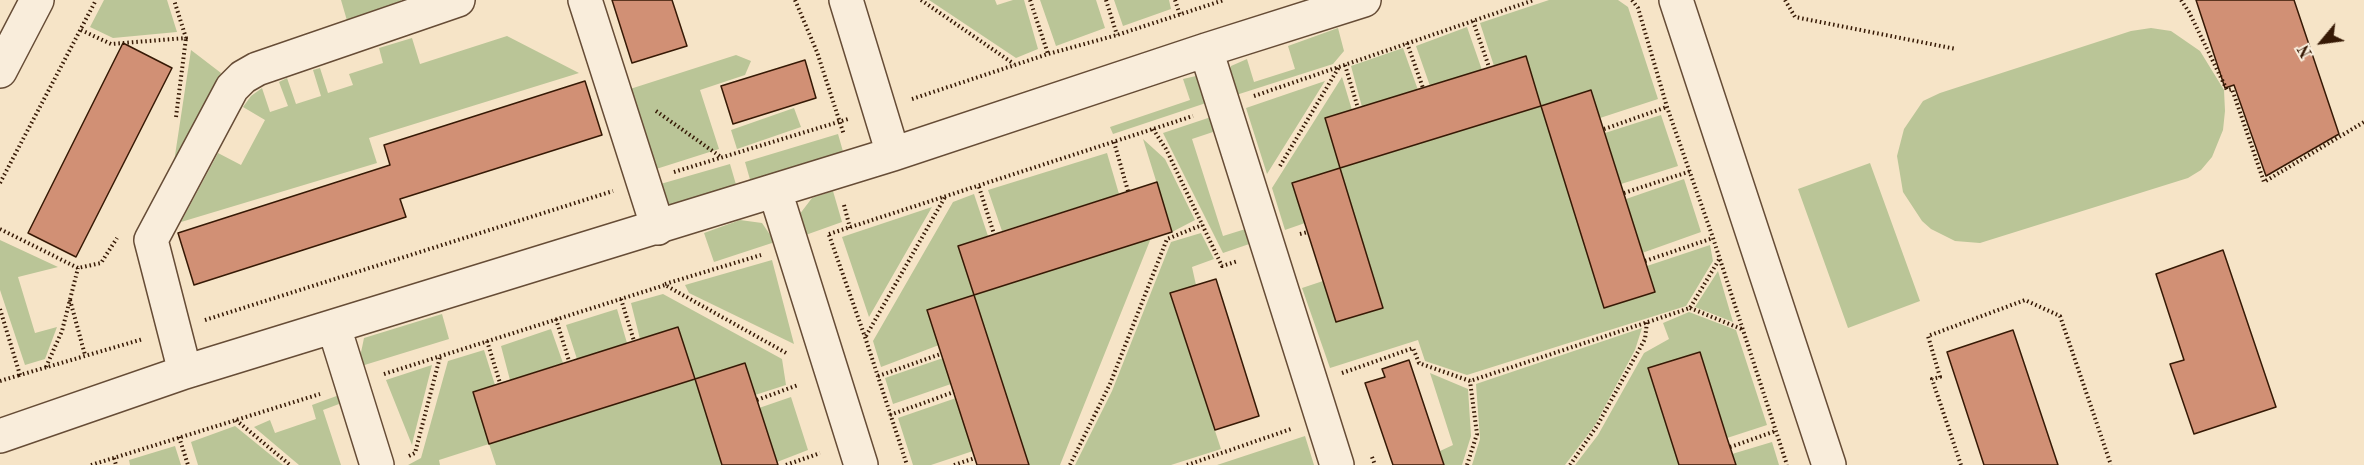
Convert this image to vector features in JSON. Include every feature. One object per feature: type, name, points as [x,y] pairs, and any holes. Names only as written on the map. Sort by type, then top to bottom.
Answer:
[{"type":"street","points":[[0,71],[37,0]]},
{"type":"street","points":[[185,372],[151,240],[232,88],[243,76],[257,69],[459,0]]},
{"type":"street","points":[[585,0],[658,228]]},
{"type":"street","points":[[846,0],[893,154]]},
{"type":"street","points":[[0,436],[185,372],[893,154],[1364,0]]},
{"type":"street","points":[[1676,0],[1829,465]]},
{"type":"street","points":[[1206,50],[1337,465]]},
{"type":"street","points":[[775,191],[861,465]]},
{"type":"street","points":[[334,327],[351,384],[391,461]]},
{"type":"path","points":[[0,183],[96,0]]},
{"type":"path","points":[[174,0],[186,38],[175,126]]},
{"type":"path","points":[[795,0],[817,52],[854,166],[840,190],[850,228]]},
{"type":"path","points":[[921,0],[1015,65]]},
{"type":"path","points":[[1030,0],[1048,54]]},
{"type":"path","points":[[1106,0],[1117,35]]},
{"type":"path","points":[[1175,0],[1180,15]]},
{"type":"path","points":[[0,381],[175,330],[1224,0]]},
{"type":"path","points":[[91,465],[979,187],[1534,0]]},
{"type":"path","points":[[1632,0],[1638,8],[1667,107],[1691,171],[1787,465]]},
{"type":"path","points":[[1785,0],[1794,17],[1956,49]]},
{"type":"path","points":[[2181,0],[2227,90],[2232,88],[2264,182],[2364,122]]},
{"type":"path","points":[[1473,21],[1490,68]]},
{"type":"path","points":[[81,30],[111,44],[186,38]]},
{"type":"path","points":[[1407,43],[1423,88]]},
{"type":"path","points":[[1345,65],[1358,108]]},
{"type":"path","points":[[1278,169],[1339,66]]},
{"type":"path","points":[[1604,129],[1667,107]]},
{"type":"path","points":[[1153,129],[1166,149],[1222,266],[1242,260]]},
{"type":"path","points":[[1114,142],[1128,191]]},
{"type":"path","points":[[1624,193],[1691,171]]},
{"type":"path","points":[[979,187],[994,234]]},
{"type":"path","points":[[865,337],[945,197]]},
{"type":"path","points":[[1070,465],[1110,384],[1167,239],[1202,225]]},
{"type":"path","points":[[0,229],[78,268],[101,263],[119,234]]},
{"type":"path","points":[[829,234],[907,465]]},
{"type":"path","points":[[1645,261],[1713,238]]},
{"type":"path","points":[[1690,308],[1720,258]]},
{"type":"path","points":[[45,368],[62,330],[78,268]]},
{"type":"path","points":[[664,285],[788,352],[791,363]]},
{"type":"path","points":[[621,298],[634,341]]},
{"type":"path","points":[[70,300],[85,355]]},
{"type":"path","points":[[1961,465],[1932,380],[1940,376],[1928,336],[2025,300],[2060,316],[2110,465]]},
{"type":"path","points":[[1312,384],[1413,348],[1419,363],[1470,381],[1690,308],[1744,330]]},
{"type":"path","points":[[0,309],[20,375]]},
{"type":"path","points":[[556,319],[569,361]]},
{"type":"path","points":[[1570,465],[1597,426],[1640,349],[1645,339],[1647,322]]},
{"type":"path","points":[[487,341],[500,383]]},
{"type":"path","points":[[878,376],[941,354]]},
{"type":"path","points":[[391,461],[415,453],[440,356]]},
{"type":"path","points":[[794,374],[802,396]]},
{"type":"path","points":[[1467,465],[1477,434],[1470,381]]},
{"type":"path","points":[[757,400],[798,385]]},
{"type":"path","points":[[890,415],[954,392]]},
{"type":"path","points":[[236,420],[290,465]]},
{"type":"path","points":[[1187,465],[1296,427]]},
{"type":"path","points":[[1730,447],[1776,431]]},
{"type":"path","points":[[179,437],[188,465]]},
{"type":"path","points":[[816,442],[822,459]]},
{"type":"path","points":[[786,465],[820,453]]},
{"type":"path","points":[[114,458],[116,465]]},
{"type":"path","points":[[954,465],[975,458]]},
{"type":"green space","points":[[104,0],[167,0],[177,32],[113,38],[90,27]]},
{"type":"green space","points":[[341,0],[401,0],[403,6],[348,24]]},
{"type":"green space","points":[[929,0],[995,0],[997,5],[1013,0],[1024,0],[1038,49],[1016,58]]},
{"type":"green space","points":[[1040,0],[1096,0],[1105,28],[1056,46]]},
{"type":"green space","points":[[1114,0],[1169,0],[1171,9],[1123,26]]},
{"type":"green space","points":[[1549,0],[1618,0],[1628,7],[1658,99],[1600,118],[1591,90],[1541,106],[1494,66],[1480,23]]},
{"type":"green space","points":[[1467,27],[1482,70],[1430,86],[1416,46]]},
{"type":"green space","points":[[1338,28],[1344,51],[1333,64],[1233,96],[1227,77],[1231,66],[1247,59],[1254,82],[1295,69],[1288,46]]},
{"type":"green space","points":[[2151,28],[2171,31],[2200,51],[2224,90],[2223,130],[2212,157],[2201,170],[2188,178],[1980,243],[1955,241],[1931,229],[1922,221],[1903,192],[1897,156],[1904,129],[1923,101],[1940,93],[2131,31]]},
{"type":"green space","points":[[507,36],[579,73],[369,138],[377,163],[181,222],[218,153],[241,165],[265,120],[243,107],[251,96],[262,88],[270,112],[288,106],[279,82],[287,78],[296,104],[321,96],[313,70],[320,68],[328,93],[353,85],[349,74],[383,63],[379,48],[412,38],[420,64]]},
{"type":"green space","points":[[1403,48],[1418,90],[1362,107],[1351,66]]},
{"type":"green space","points":[[191,50],[221,73],[174,162]]},
{"type":"green space","points":[[736,55],[751,61],[745,75],[700,90],[719,149],[653,170],[627,90]]},
{"type":"green space","points":[[1196,76],[1204,83],[1212,101],[1113,134],[1110,127],[1190,100],[1183,79]]},
{"type":"green space","points":[[1342,77],[1352,110],[1325,119],[1340,168],[1292,183],[1305,223],[1285,230],[1272,188]]},
{"type":"green space","points":[[1325,81],[1267,174],[1246,108]]},
{"type":"green space","points":[[1541,106],[1604,307],[1647,266],[1710,245],[1713,261],[1686,306],[1467,375],[1425,361],[1418,340],[1330,368],[1302,288],[1323,281],[1336,322],[1383,307],[1340,168]]},
{"type":"green space","points":[[794,108],[801,127],[737,149],[731,130]]},
{"type":"green space","points":[[1217,115],[1222,129],[1192,139],[1223,236],[1252,227],[1258,241],[1223,253],[1163,133]]},
{"type":"green space","points":[[1661,115],[1678,166],[1621,184],[1605,133]]},
{"type":"green space","points":[[838,134],[844,155],[751,183],[745,162]]},
{"type":"green space","points":[[1143,139],[1165,159],[1195,220],[1172,232]]},
{"type":"green space","points":[[1107,153],[1119,194],[1002,231],[988,190]]},
{"type":"green space","points":[[1870,163],[1920,301],[1848,328],[1798,189]]},
{"type":"green space","points":[[730,164],[737,188],[681,204],[667,204],[657,185]]},
{"type":"green space","points":[[1684,179],[1701,232],[1642,253],[1626,199]]},
{"type":"green space","points":[[833,191],[842,222],[800,237],[799,215],[812,198]]},
{"type":"green space","points":[[974,194],[988,236],[958,246],[974,295],[1151,238],[1060,465],[1029,465],[939,345],[881,367],[873,341],[953,202]]},
{"type":"green space","points":[[932,207],[869,317],[842,237]]},
{"type":"green space","points":[[740,220],[762,223],[775,242],[714,262],[704,233]]},
{"type":"green space","points":[[1201,233],[1214,259],[1192,267],[1196,285],[1170,294],[1221,449],[1171,465],[1075,465],[1112,391],[1171,242]]},
{"type":"green space","points":[[0,240],[58,267],[18,277],[35,333],[57,327],[45,359],[25,365],[0,290]]},
{"type":"green space","points":[[772,260],[794,344],[689,293],[685,285]]},
{"type":"green space","points":[[1718,271],[1733,322],[1695,307]]},
{"type":"green space","points":[[663,294],[782,359],[786,385],[755,395],[745,363],[695,379],[722,465],[496,465],[489,444],[694,379],[678,327],[640,339],[631,303]]},
{"type":"green space","points":[[617,309],[627,343],[577,359],[566,325]]},
{"type":"green space","points":[[1689,312],[1736,330],[1767,425],[1727,438],[1700,352],[1648,368],[1679,465],[1575,465],[1598,435],[1644,353],[1669,339],[1663,323]]},
{"type":"green space","points":[[442,314],[449,339],[358,367],[364,338]]},
{"type":"green space","points":[[1642,328],[1635,350],[1595,425],[1565,465],[1472,465],[1480,439],[1476,384]]},
{"type":"green space","points":[[551,329],[563,363],[510,380],[501,346]]},
{"type":"green space","points":[[484,350],[495,385],[473,392],[489,444],[439,460],[440,465],[408,465],[421,458],[448,361]]},
{"type":"green space","points":[[943,358],[951,384],[893,404],[885,378]]},
{"type":"green space","points":[[432,365],[413,440],[412,445],[386,380]]},
{"type":"green space","points":[[1430,373],[1468,389],[1471,436],[1462,465],[1444,465],[1440,451],[1453,445]]},
{"type":"green space","points":[[342,394],[347,401],[323,410],[341,465],[299,465],[254,427],[270,420],[275,433],[316,419],[312,405]]},
{"type":"green space","points":[[791,397],[808,450],[777,462],[759,408]]},
{"type":"green space","points":[[956,398],[973,451],[931,465],[913,465],[898,418]]},
{"type":"green space","points":[[235,426],[283,465],[198,465],[191,442]]},
{"type":"green space","points":[[1305,436],[1314,465],[1217,465]]},
{"type":"green space","points":[[1772,442],[1779,465],[1736,465],[1732,454]]},
{"type":"green space","points":[[175,446],[181,465],[130,465],[129,460]]},
{"type":"building","points":[[612,0],[672,0],[687,46],[632,63]]},
{"type":"building","points":[[2196,0],[2294,0],[2339,134],[2266,176],[2234,85],[2225,88]]},
{"type":"building","points":[[123,43],[172,68],[76,257],[28,233]]},
{"type":"building","points":[[1526,56],[1541,106],[1340,168],[1325,118]]},
{"type":"building","points":[[805,60],[816,98],[733,124],[721,86]]},
{"type":"building","points":[[585,81],[602,135],[400,199],[406,217],[194,285],[178,233],[390,165],[384,145]]},
{"type":"building","points":[[1591,90],[1655,292],[1604,308],[1541,106]]},
{"type":"building","points":[[1340,168],[1383,308],[1336,322],[1292,183]]},
{"type":"building","points":[[1157,182],[1172,232],[974,295],[958,246]]},
{"type":"building","points":[[2223,250],[2276,407],[2194,434],[2170,364],[2184,360],[2156,274]]},
{"type":"building","points":[[1216,279],[1259,416],[1215,430],[1170,293]]},
{"type":"building","points":[[974,295],[1029,465],[977,465],[927,310]]},
{"type":"building","points":[[678,327],[695,379],[489,444],[473,392]]},
{"type":"building","points":[[2013,330],[2058,465],[1984,465],[1947,352]]},
{"type":"building","points":[[1700,352],[1736,465],[1679,465],[1648,368]]},
{"type":"building","points":[[1409,360],[1444,465],[1393,465],[1365,383],[1385,377],[1382,369]]},
{"type":"building","points":[[745,363],[778,465],[722,465],[695,379]]}]
